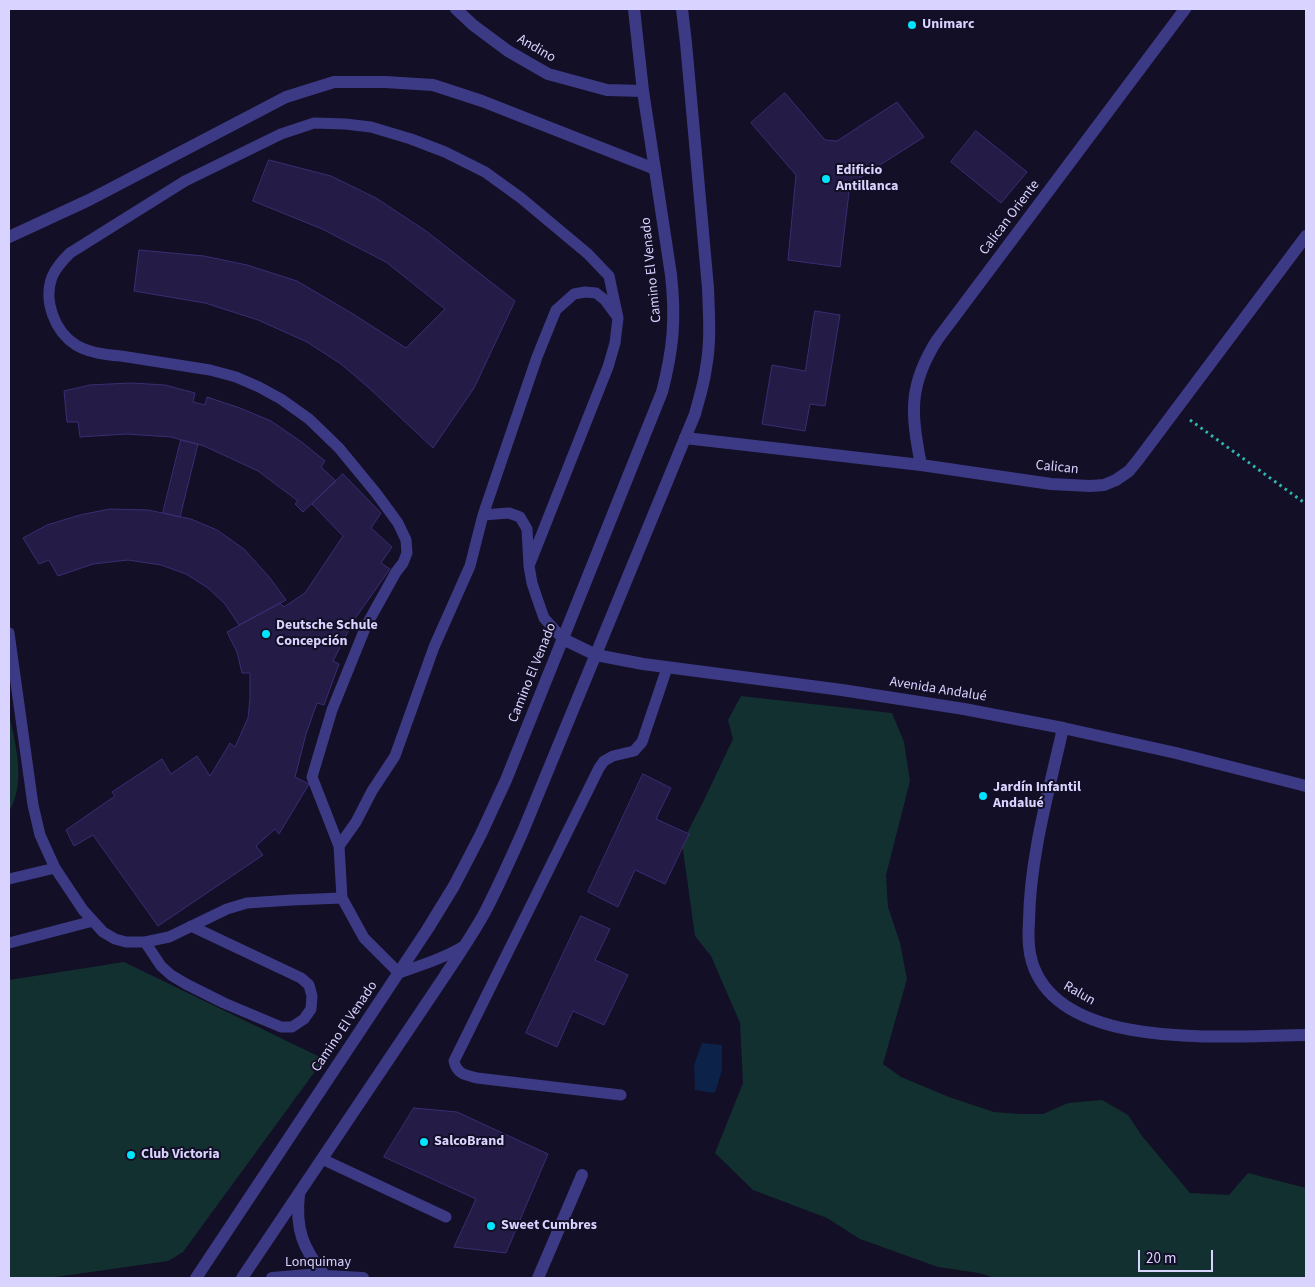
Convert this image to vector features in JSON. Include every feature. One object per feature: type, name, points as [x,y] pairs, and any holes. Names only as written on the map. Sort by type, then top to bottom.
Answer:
[{"type":"street","name":"Andino","points":[[456,9],[473,25],[508,51],[548,74],[607,90],[643,91]]},
{"type":"street","name":"Camino El Venado","points":[[196,1278],[399,973],[454,886],[506,780],[662,392],[672,346],[674,299],[643,91],[634,9]]},
{"type":"street","points":[[242,1278],[466,945],[485,911],[505,872],[695,414],[706,368],[710,325],[682,9]]},
{"type":"street","name":"Calican Oriente","points":[[922,465],[915,436],[913,415],[919,374],[927,357],[1185,9]]},
{"type":"street","points":[[9,237],[90,200],[286,97],[334,82],[386,82],[432,85],[482,100],[655,169]]},
{"type":"street","name":"Calican","points":[[685,438],[922,465],[1051,484],[1104,485],[1116,480],[1128,471],[1306,236]]},
{"type":"street","name":"Avenida Andalué","points":[[563,639],[596,655],[667,668],[842,690],[964,709],[1063,728],[1176,753],[1306,786]]},
{"type":"street","name":"Ralun","points":[[1063,728],[1037,842],[1029,907],[1028,940],[1031,962],[1042,985],[1052,997],[1071,1009],[1108,1025],[1130,1030],[1201,1036],[1306,1035]]},
{"type":"street","points":[[538,1278],[582,1175]]},
{"type":"street","points":[[299,1194],[297,1210],[300,1234],[310,1257],[325,1276]]},
{"type":"street","name":"Lonquimay","points":[[272,1278],[308,1275],[363,1278]]},
{"type":"lane","points":[[466,945],[449,955],[399,973],[364,938],[342,898],[339,846],[312,777],[332,710],[366,626],[407,553],[406,540],[398,523],[339,448],[309,419],[259,387],[236,377],[210,370],[108,355],[86,350],[75,345],[58,327],[49,302],[49,289],[52,277],[59,264],[70,253],[185,181],[281,134],[314,123],[371,127],[445,152],[485,172],[521,198],[588,254],[604,271],[608,276],[618,318],[615,343],[608,367],[529,566]]},
{"type":"lane","points":[[339,846],[356,822],[372,791],[395,756],[434,647],[470,566],[482,515],[537,357],[556,310],[574,294],[596,293],[605,300],[618,318]]},
{"type":"lane","points":[[482,515],[509,513],[520,517],[527,528],[532,583],[544,618],[563,639]]},
{"type":"lane","points":[[9,633],[33,805],[40,835],[55,868],[83,910],[103,932],[115,939],[126,942],[145,942],[169,937],[227,909],[248,903],[342,898]]},
{"type":"lane","points":[[621,1095],[476,1078],[463,1074],[455,1068],[454,1061],[599,768],[604,760],[634,751],[642,742],[667,668]]},
{"type":"lane","points":[[9,879],[55,868]]},
{"type":"lane","points":[[9,943],[93,922]]},
{"type":"lane","points":[[145,942],[161,966],[171,975],[224,1003],[281,1027],[292,1028],[304,1019],[310,1008],[312,996],[309,985],[302,978],[190,926]]},
{"type":"lane","points":[[322,1159],[446,1218]]},
{"type":"path","points":[[1176,410],[1306,504]]},
{"type":"green space","points":[[741,696],[892,713],[904,742],[910,781],[886,875],[888,907],[900,943],[907,979],[883,1064],[901,1077],[949,1097],[994,1112],[1043,1114],[1068,1103],[1102,1100],[1128,1115],[1142,1136],[1190,1193],[1229,1195],[1248,1173],[1306,1188],[1306,1278],[995,1278],[979,1273],[938,1267],[860,1239],[827,1218],[753,1190],[715,1153],[743,1083],[740,1023],[711,956],[695,936],[682,843],[733,739],[728,720]]},
{"type":"green space","points":[[9,714],[17,751],[18,776],[17,789],[9,812]]},
{"type":"green space","name":"Club Victoria","points":[[124,962],[324,1059],[183,1252],[168,1261],[49,1278],[9,1278],[9,980]]},
{"type":"water","points":[[702,1043],[722,1045],[722,1070],[715,1093],[695,1090],[694,1065]]},
{"type":"building","name":"Edificio Antillanca","points":[[785,93],[825,140],[837,141],[897,102],[924,137],[850,184],[840,267],[788,260],[796,175],[751,123]]},
{"type":"building","points":[[976,131],[1027,172],[1001,203],[951,162]]},
{"type":"building","points":[[269,160],[331,176],[376,198],[426,231],[515,301],[474,388],[433,448],[341,364],[307,342],[258,320],[205,303],[134,291],[139,250],[204,256],[247,265],[297,281],[406,348],[445,309],[386,262],[322,229],[253,201]]},
{"type":"building","points":[[815,311],[840,315],[825,406],[810,404],[805,431],[762,424],[772,365],[805,371]]},
{"type":"building","points":[[132,383],[165,385],[195,393],[193,402],[205,405],[207,397],[271,421],[325,461],[321,467],[336,481],[303,512],[295,504],[298,501],[258,471],[204,446],[171,437],[126,434],[80,437],[78,422],[67,422],[64,391],[90,385]]},
{"type":"building","points":[[181,440],[198,444],[180,517],[163,513]]},
{"type":"building","points":[[343,474],[381,513],[371,528],[392,547],[381,563],[390,569],[354,620],[333,661],[339,664],[324,705],[317,703],[306,734],[295,777],[309,784],[279,834],[275,829],[256,846],[263,855],[158,926],[93,835],[74,846],[66,830],[115,796],[112,792],[162,759],[171,774],[197,756],[210,776],[230,743],[235,747],[248,718],[250,673],[242,673],[237,652],[227,632],[280,603],[284,607],[305,593],[343,536],[312,504]]},
{"type":"building","points":[[110,509],[148,510],[191,519],[217,530],[244,549],[270,578],[286,600],[239,625],[225,604],[208,588],[186,574],[161,565],[128,560],[93,564],[58,576],[49,560],[39,564],[23,538],[47,525],[80,515]]},
{"type":"building","points":[[643,774],[671,788],[656,819],[689,834],[665,884],[635,870],[618,907],[588,892]]},
{"type":"building","points":[[581,916],[610,929],[595,960],[628,975],[604,1025],[573,1011],[557,1047],[526,1033]]},
{"type":"building","points":[[414,1108],[457,1112],[548,1154],[506,1253],[454,1247],[476,1199],[384,1157]]},
{"type":"place","name":"Unimarc","points":[[912,25]]},
{"type":"place","name":"Edificio Antillanca","points":[[826,179]]},
{"type":"place","name":"Deutsche Schule Concepción","points":[[266,634]]},
{"type":"place","name":"Jardín Infantil Andalué","points":[[983,796]]},
{"type":"place","name":"SalcoBrand","points":[[424,1142]]},
{"type":"place","name":"Club Victoria","points":[[131,1155]]},
{"type":"place","name":"Sweet Cumbres","points":[[491,1226]]}]
